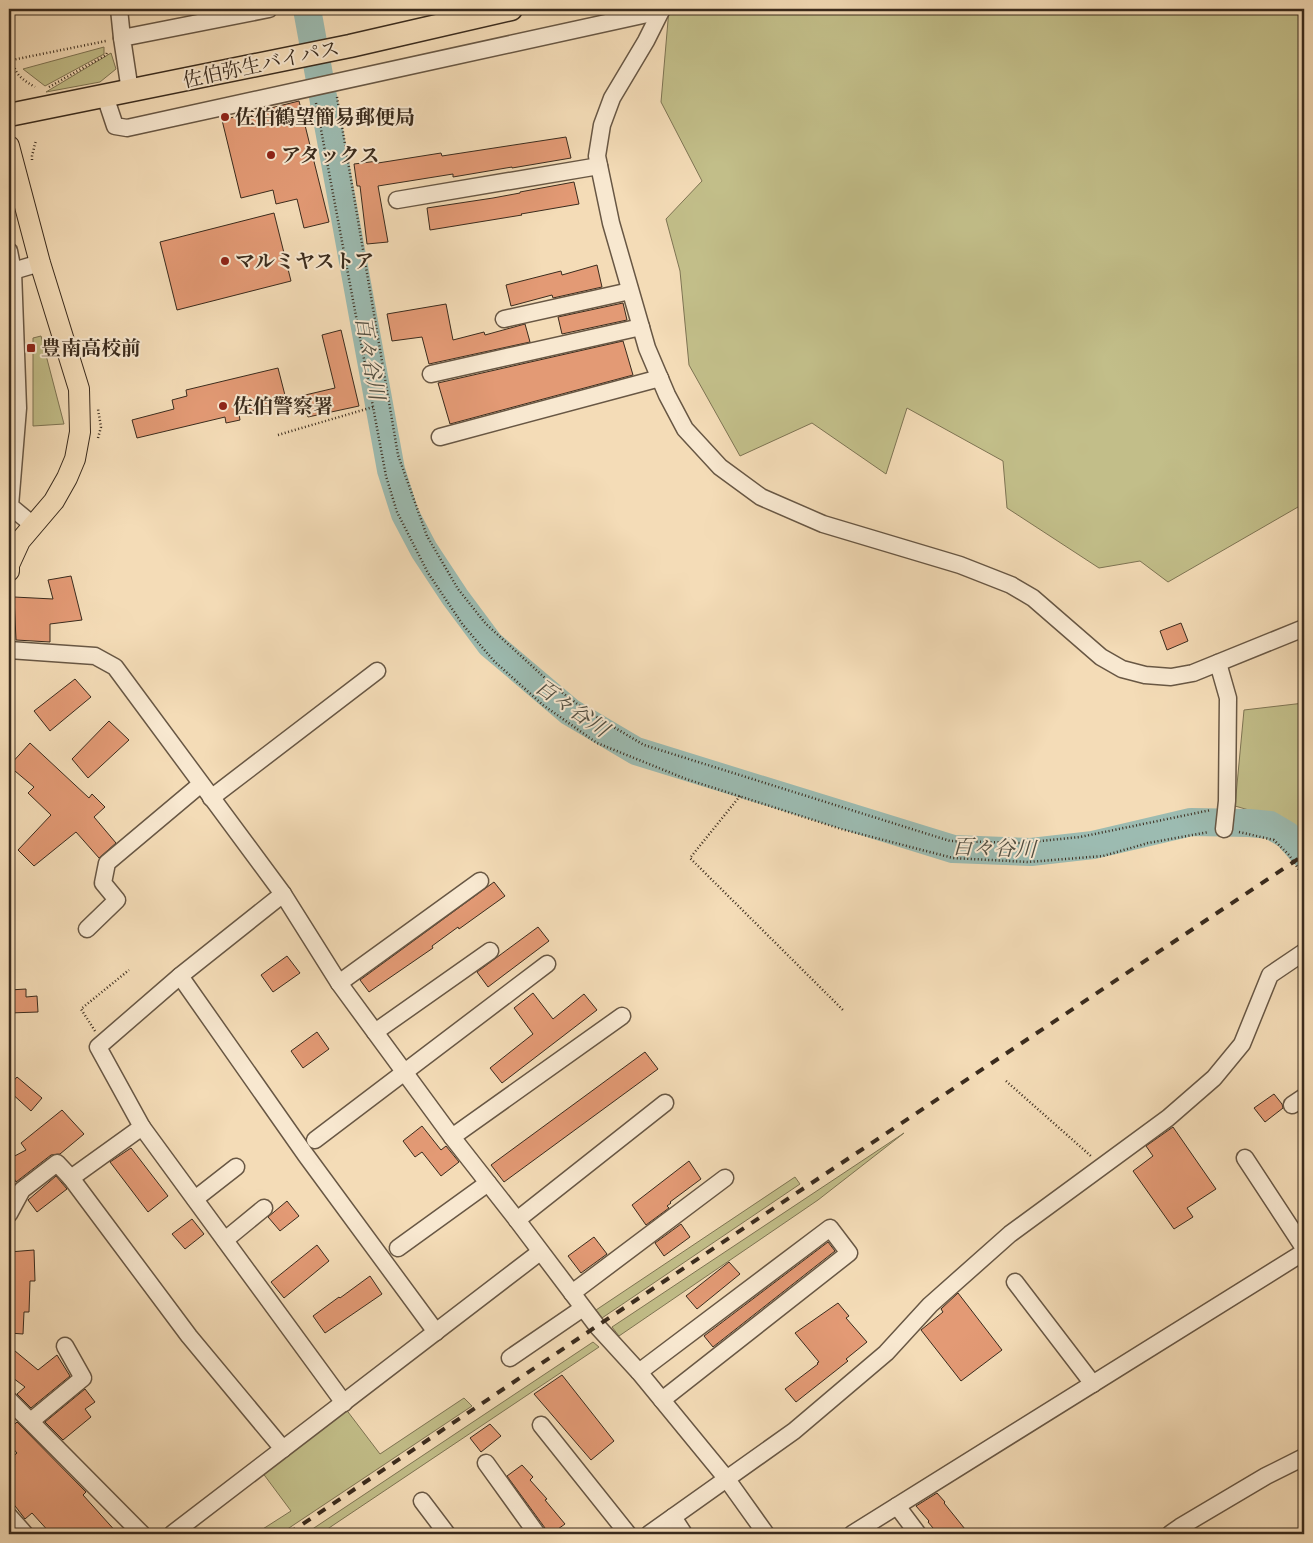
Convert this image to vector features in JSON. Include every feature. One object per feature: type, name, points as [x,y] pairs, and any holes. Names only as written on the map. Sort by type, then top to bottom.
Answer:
[{"type":"highway","name":"佐伯弥生バイパス","points":[[9,115],[350,46],[512,9]]},
{"type":"main road","points":[[9,146],[40,263],[78,389],[80,432],[75,459],[67,478],[54,501],[20,541],[10,565],[11,578]]},
{"type":"street","points":[[119,9],[118,39],[130,91]]},
{"type":"street","points":[[118,39],[269,9]]},
{"type":"street","points":[[105,96],[115,126],[126,128],[662,10]]},
{"type":"street","points":[[662,10],[646,42],[612,98],[602,125],[598,156],[599,166],[610,223],[647,348],[667,395],[685,429],[720,466],[761,497],[823,524],[960,564],[1011,585],[1033,598],[1101,657],[1122,670],[1145,675],[1171,677],[1193,673],[1304,628]]},
{"type":"street","points":[[397,200],[599,166]]},
{"type":"street","points":[[9,250],[18,408],[10,506],[33,525]]},
{"type":"street","points":[[11,270],[40,263]]},
{"type":"street","points":[[504,320],[630,291]]},
{"type":"street","points":[[431,374],[641,327]]},
{"type":"street","points":[[440,437],[660,378]]},
{"type":"street","points":[[10,650],[95,656],[115,667],[283,894],[339,983],[452,1137],[596,1326],[639,1372],[726,1478],[766,1534]]},
{"type":"street","points":[[1218,663],[1228,698],[1227,803],[1224,829]]},
{"type":"street","points":[[212,798],[377,672]]},
{"type":"street","points":[[87,929],[117,900],[103,883],[107,863],[201,784]]},
{"type":"street","points":[[339,983],[480,881]]},
{"type":"street","points":[[283,894],[180,976],[98,1047],[142,1126],[344,1403]]},
{"type":"street","points":[[375,1032],[490,951]]},
{"type":"street","points":[[649,1534],[794,1431],[886,1353],[930,1305],[1010,1234],[1168,1118],[1214,1078],[1242,1044],[1270,975],[1304,952]]},
{"type":"street","points":[[315,1140],[547,964]]},
{"type":"street","points":[[180,976],[305,1154],[436,1332]]},
{"type":"street","points":[[452,1137],[622,1016]]},
{"type":"street","points":[[517,1220],[665,1103]]},
{"type":"street","points":[[71,1178],[142,1126]]},
{"type":"street","points":[[1245,1158],[1304,1248]]},
{"type":"street","points":[[9,1214],[22,1190],[57,1163],[71,1178],[189,1336],[283,1449]]},
{"type":"street","points":[[195,1199],[236,1167]]},
{"type":"street","points":[[572,1293],[725,1178]]},
{"type":"street","points":[[398,1248],[488,1183]]},
{"type":"street","points":[[225,1240],[264,1208]]},
{"type":"street","points":[[639,1372],[830,1228],[849,1253],[662,1400]]},
{"type":"street","points":[[172,1534],[540,1252]]},
{"type":"street","points":[[862,1532],[897,1506],[1304,1252]]},
{"type":"street","points":[[1015,1282],[1093,1384]]},
{"type":"street","points":[[510,1358],[583,1308]]},
{"type":"street","points":[[31,1421],[83,1378],[65,1346]]},
{"type":"street","points":[[9,1400],[142,1534]]},
{"type":"street","points":[[541,1426],[628,1534]]},
{"type":"street","points":[[1170,1534],[1266,1476],[1304,1457]]},
{"type":"street","points":[[486,1463],[536,1534]]},
{"type":"street","points":[[422,1501],[447,1534]]},
{"type":"street","points":[[897,1506],[918,1534]]},
{"type":"street","points":[[9,1516],[25,1534]]},
{"type":"street","points":[[672,1517],[684,1534]]},
{"type":"path","points":[[12,60],[118,39]]},
{"type":"path","points":[[45,89],[106,55],[118,39]]},
{"type":"path","points":[[9,48],[20,78],[35,87]]},
{"type":"path","points":[[334,82],[398,455],[427,536],[458,589],[486,624],[556,688],[588,712],[644,745],[950,841],[1021,843],[1080,837],[1227,803]]},
{"type":"path","points":[[308,88],[317,105],[386,476],[397,512],[428,573],[463,625],[494,660],[543,705],[597,743],[686,779],[841,829],[953,858],[1028,862],[1103,856],[1182,836],[1224,829],[1274,840],[1289,855],[1304,877]]},
{"type":"path","points":[[33,165],[32,156],[36,140]]},
{"type":"path","points":[[278,436],[373,407]]},
{"type":"path","points":[[96,445],[101,427],[98,409]]},
{"type":"path","points":[[9,711],[11,578]]},
{"type":"path","points":[[740,796],[690,858],[844,1011]]},
{"type":"path","points":[[103,1042],[81,1009],[129,970]]},
{"type":"path","points":[[1006,1081],[1102,1166]]},
{"type":"shaded area","points":[[669,9],[1304,9],[1304,505],[1168,582],[1140,561],[1099,568],[1007,508],[1003,461],[907,408],[886,474],[812,423],[740,456],[689,365],[680,271],[666,219],[702,181],[661,102]]},
{"type":"shaded area","points":[[104,47],[104,54],[45,86],[23,69]]},
{"type":"shaded area","points":[[111,53],[116,69],[100,82],[46,92]]},
{"type":"shaded area","points":[[41,336],[64,424],[33,426],[33,338]]},
{"type":"shaded area","points":[[1304,703],[1304,836],[1283,820],[1235,806],[1244,710]]},
{"type":"shaded area","points":[[904,1133],[818,1200],[619,1336],[612,1327]]},
{"type":"shaded area","points":[[795,1177],[800,1184],[602,1318],[596,1310]]},
{"type":"shaded area","points":[[593,1342],[599,1347],[320,1534],[305,1534]]},
{"type":"shaded area","points":[[464,1398],[472,1406],[280,1534],[255,1534],[291,1511],[262,1472],[345,1408],[380,1454]]},
{"type":"building","name":"アタックス","points":[[299,101],[329,222],[304,228],[297,199],[276,204],[273,190],[241,198],[222,120]]},
{"type":"building","points":[[566,137],[571,158],[453,177],[453,174],[378,186],[388,242],[367,244],[360,186],[357,186],[354,164],[378,161],[378,163],[441,153],[442,156]]},
{"type":"building","points":[[574,182],[579,204],[430,230],[427,208],[493,198]]},
{"type":"building","name":"マルミヤストア","points":[[274,213],[291,281],[177,310],[160,242]]},
{"type":"building","points":[[597,265],[602,287],[553,298],[552,295],[511,306],[506,285],[561,271],[562,275]]},
{"type":"building","points":[[623,303],[627,320],[562,334],[558,317]]},
{"type":"building","points":[[446,304],[453,340],[484,332],[485,335],[525,324],[530,342],[429,364],[422,337],[392,341],[387,314]]},
{"type":"building","points":[[341,330],[359,406],[308,417],[301,396],[335,388],[322,335]]},
{"type":"building","points":[[623,341],[633,375],[450,424],[438,383]]},
{"type":"building","name":"佐伯警察署","points":[[278,368],[287,403],[239,414],[240,420],[226,423],[225,417],[137,438],[132,420],[174,409],[172,400],[187,396],[186,390]]},
{"type":"building","points":[[71,576],[82,620],[50,624],[50,642],[16,640],[14,597],[53,599],[48,580]]},
{"type":"building","points":[[1181,623],[1188,641],[1167,650],[1160,631]]},
{"type":"building","points":[[75,679],[91,697],[50,731],[34,711]]},
{"type":"building","points":[[109,721],[129,740],[88,778],[72,759]]},
{"type":"building","points":[[30,743],[89,798],[92,794],[105,807],[94,817],[116,843],[99,858],[76,832],[34,866],[18,850],[51,815],[28,793],[34,787],[9,766]]},
{"type":"building","points":[[494,882],[505,896],[459,929],[458,927],[432,946],[433,948],[369,992],[360,980]]},
{"type":"building","points":[[538,927],[549,941],[488,987],[477,972]]},
{"type":"building","points":[[287,956],[300,973],[273,992],[261,975]]},
{"type":"building","points":[[26,989],[26,997],[37,996],[38,1012],[9,1013],[9,990]]},
{"type":"building","points":[[533,993],[553,1019],[584,994],[597,1010],[502,1083],[490,1068],[533,1034],[514,1008]]},
{"type":"building","points":[[317,1032],[329,1049],[303,1068],[291,1051]]},
{"type":"building","points":[[645,1052],[658,1069],[504,1182],[491,1165]]},
{"type":"building","points":[[17,1077],[42,1098],[31,1111],[9,1091],[9,1086]]},
{"type":"building","points":[[1274,1094],[1283,1108],[1265,1122],[1254,1108]]},
{"type":"building","points":[[62,1110],[84,1134],[60,1154],[51,1155],[16,1182],[9,1169],[9,1159],[26,1150],[21,1143]]},
{"type":"building","points":[[422,1126],[441,1150],[446,1146],[459,1162],[441,1176],[422,1152],[415,1157],[403,1141]]},
{"type":"building","points":[[1173,1127],[1216,1189],[1187,1208],[1193,1217],[1174,1229],[1133,1171],[1153,1156],[1146,1146]]},
{"type":"building","points":[[131,1148],[168,1196],[148,1212],[110,1162]]},
{"type":"building","points":[[689,1161],[701,1179],[670,1202],[667,1206],[669,1208],[646,1225],[632,1205]]},
{"type":"building","points":[[56,1176],[67,1189],[37,1212],[28,1200]]},
{"type":"building","points":[[287,1201],[299,1216],[280,1231],[268,1217]]},
{"type":"building","points":[[192,1219],[204,1234],[185,1249],[172,1234]]},
{"type":"building","points":[[681,1224],[690,1237],[664,1256],[655,1243]]},
{"type":"building","points":[[594,1237],[607,1254],[581,1273],[568,1256]]},
{"type":"building","points":[[828,1242],[835,1251],[713,1347],[704,1336]]},
{"type":"building","points":[[317,1245],[329,1261],[284,1298],[271,1282]]},
{"type":"building","points":[[34,1250],[35,1281],[30,1281],[29,1312],[24,1312],[23,1334],[9,1333],[9,1252]]},
{"type":"building","points":[[729,1262],[740,1274],[697,1309],[686,1296]]},
{"type":"building","points":[[370,1276],[382,1294],[325,1333],[313,1316]]},
{"type":"building","points":[[958,1293],[1002,1350],[961,1381],[921,1330],[943,1312],[941,1309]]},
{"type":"building","points":[[838,1303],[849,1316],[846,1318],[867,1342],[846,1359],[848,1361],[796,1402],[785,1389],[819,1362],[795,1333]]},
{"type":"building","points":[[9,1346],[38,1370],[57,1355],[70,1376],[31,1408],[17,1394],[25,1387],[9,1375]]},
{"type":"building","points":[[562,1375],[614,1441],[591,1460],[534,1394]]},
{"type":"building","points":[[85,1389],[95,1402],[85,1409],[91,1417],[63,1440],[45,1422]]},
{"type":"building","points":[[17,1422],[86,1492],[83,1495],[118,1534],[51,1534],[32,1513],[25,1519],[9,1498],[9,1460],[17,1453],[9,1444],[9,1430]]},
{"type":"building","points":[[490,1424],[501,1436],[481,1452],[470,1438]]},
{"type":"building","points":[[522,1465],[533,1477],[530,1480],[565,1524],[551,1534],[547,1534],[545,1528],[507,1476]]},
{"type":"building","points":[[937,1493],[969,1534],[938,1534],[928,1522],[916,1506]]},
{"type":"waterway","name":"百々谷川","points":[[307,9],[391,470],[405,514],[424,550],[455,597],[490,644],[570,712],[636,751],[953,849],[1031,852],[1093,845],[1191,822],[1270,825],[1287,835],[1304,854]]},
{"type":"railway","points":[[288,1534],[1304,855]]},
{"type":"place","name":"佐伯鶴望簡易郵便局","points":[[225,117]]},
{"type":"place","name":"アタックス","points":[[271,155]]},
{"type":"place","name":"マルミヤストア","points":[[225,261]]},
{"type":"place","name":"豊南高校前","points":[[31,348]]},
{"type":"place","name":"佐伯警察署","points":[[223,406]]}]
